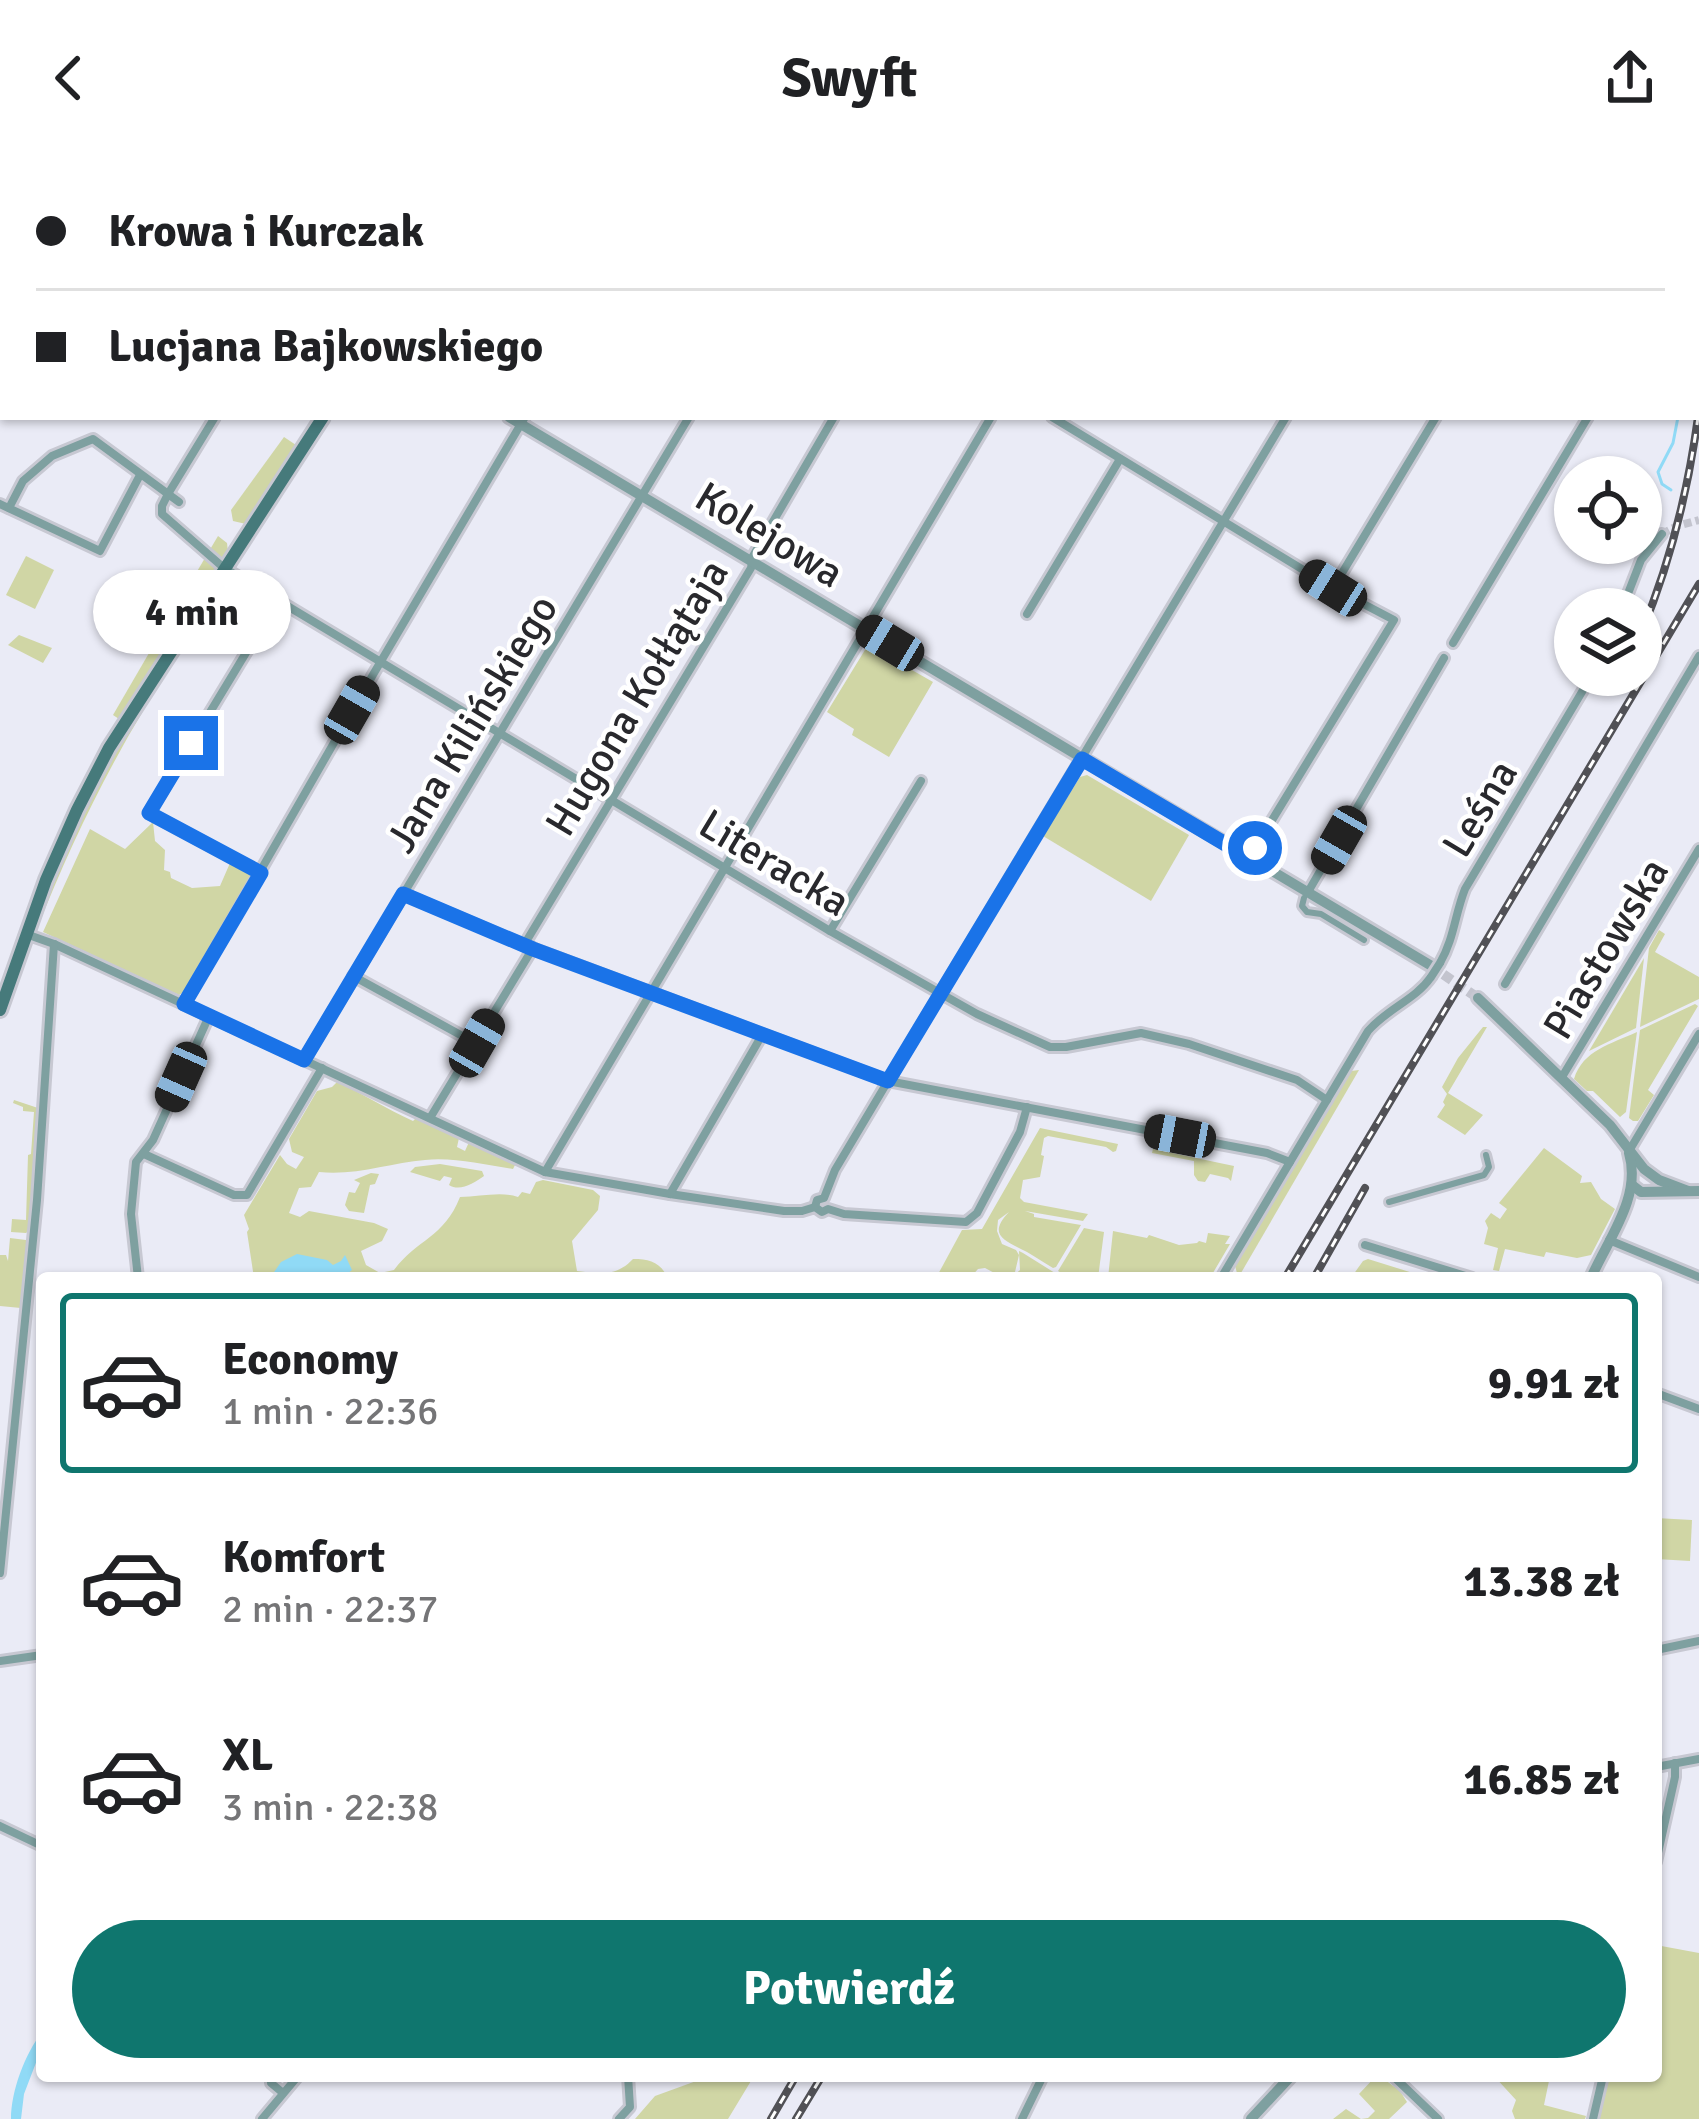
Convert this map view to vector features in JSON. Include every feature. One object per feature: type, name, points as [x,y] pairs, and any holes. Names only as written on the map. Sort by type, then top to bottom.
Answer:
[{"type":"main road","points":[[0,1010],[63,840],[109,748],[321,420]]},
{"type":"street","points":[[202,420],[207,428]]},
{"type":"street","points":[[168,494],[212,420]]},
{"type":"street","points":[[184,1004],[517,420]]},
{"type":"street","name":"Kolejowa","points":[[520,420],[1434,968]]},
{"type":"street","name":"Jana Kilińskiego","points":[[304,1060],[687,420]]},
{"type":"street","name":"Hugona Kołłątaja","points":[[430,1118],[477,1043],[610,798],[748,572],[832,420]]},
{"type":"street","points":[[545,1172],[989,420]]},
{"type":"street","points":[[1057,420],[1333,588],[1394,620],[1249,858]]},
{"type":"street","points":[[824,1198],[837,1166],[1284,420]]},
{"type":"street","points":[[1333,588],[1434,420]]},
{"type":"street","points":[[1453,643],[1586,420]]},
{"type":"street","points":[[141,475],[100,551],[4,506],[23,481],[52,456],[93,440],[168,494],[178,502]]},
{"type":"street","points":[[1027,614],[1120,459]]},
{"type":"street","name":"Literacka","points":[[168,494],[162,514],[224,568],[939,995],[1051,1047],[1141,1033],[1297,1080],[1327,1100]]},
{"type":"street","points":[[261,873],[149,813],[278,600]]},
{"type":"street","points":[[1505,984],[1699,656]]},
{"type":"street","points":[[1364,940],[1302,906],[1444,658]]},
{"type":"street","name":"Leśna","points":[[1434,968],[1454,937],[1465,889],[1580,696]]},
{"type":"street","points":[[830,931],[921,781]]},
{"type":"street","name":"Piastowska","points":[[1562,1077],[1699,848]]},
{"type":"street","points":[[403,894],[528,947],[888,1081],[1267,1153],[1289,1162]]},
{"type":"street","points":[[25,934],[545,1172],[670,1195],[784,1211],[815,1207],[822,1212],[966,1222],[977,1213],[1020,1132],[1027,1107]]},
{"type":"street","points":[[0,1573],[37,1200],[54,944]]},
{"type":"street","points":[[1225,1272],[1368,1031],[1415,994],[1434,968]]},
{"type":"street","points":[[353,976],[477,1043]]},
{"type":"street","points":[[1478,998],[1614,1129],[1642,1181]]},
{"type":"street","points":[[137,1272],[131,1214],[136,1162],[153,1140],[209,1016]]},
{"type":"street","points":[[1629,1152],[1699,1034]]},
{"type":"street","points":[[670,1195],[762,1035]]},
{"type":"street","points":[[144,1154],[233,1196],[247,1196],[322,1068]]},
{"type":"street","points":[[1389,1202],[1484,1175],[1489,1167],[1486,1155]]},
{"type":"street","points":[[1642,1181],[1694,1191]]},
{"type":"street","points":[[1594,1272],[1642,1181]]},
{"type":"street","points":[[815,1207],[824,1198]]},
{"type":"street","points":[[824,1198],[828,1209]]},
{"type":"street","points":[[1609,1240],[1699,1277]]},
{"type":"street","points":[[1365,1245],[1453,1272]]},
{"type":"street","points":[[1662,1395],[1699,1409]]},
{"type":"street","points":[[1662,1648],[1699,1641]]},
{"type":"street","points":[[0,1660],[36,1656]]},
{"type":"street","points":[[1662,1766],[1699,1759]]},
{"type":"street","points":[[1662,1835],[1675,1763]]},
{"type":"street","points":[[0,1826],[36,1843]]},
{"type":"street","points":[[271,2082],[283,2093]]},
{"type":"street","points":[[262,2119],[293,2082]]},
{"type":"street","points":[[619,2119],[630,2108],[628,2082]]},
{"type":"street","points":[[1022,2119],[1040,2082]]},
{"type":"street","points":[[1251,2119],[1285,2082]]},
{"type":"street","points":[[1400,2082],[1438,2119]]},
{"type":"street","points":[[1592,2119],[1601,2082]]},
{"type":"green space","points":[[284,437],[296,445],[246,524],[233,521],[231,510]]},
{"type":"green space","points":[[218,536],[227,543],[228,552],[196,596],[186,590]]},
{"type":"green space","points":[[26,556],[54,570],[35,609],[6,595]]},
{"type":"green space","points":[[232,577],[204,614],[119,754],[83,822],[37,929],[58,867],[113,757],[221,583]]},
{"type":"green space","points":[[181,598],[190,610],[119,719],[113,715]]},
{"type":"green space","points":[[19,635],[52,648],[43,663],[8,645]]},
{"type":"green space","points":[[868,645],[933,682],[889,757],[852,735],[854,729],[827,712]]},
{"type":"green space","points":[[1087,775],[1189,835],[1151,901],[1043,836],[1080,777]]},
{"type":"green space","points":[[153,822],[155,841],[165,850],[164,870],[171,878],[192,888],[220,886],[230,863],[252,876],[188,989],[179,995],[43,932],[90,829],[125,849]]},
{"type":"green space","points":[[1659,930],[1665,934],[1655,952],[1699,977],[1699,999],[1640,1027],[1649,948]]},
{"type":"green space","points":[[1644,958],[1636,1028],[1589,1051]]},
{"type":"green space","points":[[1695,1004],[1648,1090],[1654,1095],[1638,1121],[1633,1121],[1629,1118],[1640,1030]]},
{"type":"green space","points":[[1487,1027],[1448,1093],[1483,1115],[1465,1135],[1437,1117],[1447,1094],[1442,1087]]},
{"type":"green space","points":[[1637,1032],[1626,1112],[1620,1117],[1574,1079],[1591,1055]]},
{"type":"green space","points":[[1359,1070],[1242,1272],[1237,1272],[1235,1266],[1351,1071]]},
{"type":"green space","points":[[337,1082],[413,1121],[416,1118],[459,1138],[457,1147],[465,1151],[469,1142],[516,1163],[513,1169],[436,1159],[319,1172],[311,1187],[299,1188],[289,1213],[300,1217],[309,1211],[388,1229],[382,1241],[361,1251],[366,1265],[378,1272],[253,1272],[244,1215],[280,1155],[296,1169],[304,1157],[292,1152],[289,1139],[317,1091]]},
{"type":"green space","points":[[14,1100],[38,1108],[26,1233],[11,1232],[12,1219],[26,1220],[34,1112],[23,1111]]},
{"type":"green space","points":[[1040,1128],[1118,1144],[1113,1152],[1044,1138],[1040,1177],[1023,1180],[1020,1198],[1088,1214],[1083,1221],[1025,1211],[1034,1217],[1081,1225],[1056,1267],[1002,1237],[999,1227],[1009,1212],[998,1220],[997,1231],[1002,1244],[1019,1255],[1015,1272],[985,1268],[939,1272],[962,1230],[982,1229]]},
{"type":"green space","points":[[1544,1148],[1582,1176],[1580,1183],[1591,1182],[1601,1199],[1615,1209],[1591,1255],[1577,1258],[1546,1252],[1544,1257],[1505,1249],[1499,1271],[1493,1270],[1498,1248],[1484,1244],[1485,1221],[1491,1213],[1500,1219],[1507,1209],[1499,1203]]},
{"type":"green space","points":[[1153,1149],[1234,1166],[1231,1181],[1210,1174],[1205,1182],[1198,1181],[1194,1161],[1152,1153]]},
{"type":"green space","points":[[440,1164],[482,1171],[484,1176],[458,1188],[449,1185],[452,1178],[444,1176],[440,1181],[410,1172]]},
{"type":"green space","points":[[379,1174],[370,1185],[364,1213],[349,1211],[345,1205],[349,1192],[355,1193],[360,1183],[354,1180]]},
{"type":"green space","points":[[543,1180],[593,1190],[600,1196],[598,1210],[572,1241],[577,1271],[585,1272],[385,1272],[394,1270],[438,1230],[460,1197],[518,1197],[522,1192],[530,1194],[536,1182]]},
{"type":"green space","points":[[1084,1228],[1104,1232],[1099,1272],[1058,1271]]},
{"type":"green space","points":[[1113,1231],[1179,1245],[1206,1243],[1208,1233],[1230,1236],[1214,1272],[1109,1272]]},
{"type":"green space","points":[[10,1238],[28,1244],[21,1308],[0,1306],[0,1255],[8,1261]]},
{"type":"green space","points":[[1019,1251],[1053,1272],[1018,1272]]},
{"type":"green space","points":[[633,1259],[658,1265],[663,1272],[610,1272]]},
{"type":"green space","points":[[1368,1259],[1410,1272],[1355,1272]]},
{"type":"green space","points":[[1662,1518],[1692,1520],[1690,1561],[1662,1559]]},
{"type":"green space","points":[[1662,1946],[1699,1953],[1699,2119],[1597,2119],[1606,2082],[1662,2082]]},
{"type":"green space","points":[[694,2082],[750,2082],[728,2119],[635,2119],[655,2096]]},
{"type":"green space","points":[[1370,2082],[1388,2082],[1407,2102],[1389,2119],[1361,2119],[1375,2111],[1359,2094]]},
{"type":"green space","points":[[1500,2082],[1549,2082],[1544,2105],[1586,2116],[1515,2119],[1516,2100]]},
{"type":"green space","points":[[1346,2109],[1361,2119],[1333,2119]]},
{"type":"water","points":[[297,1254],[333,1265],[345,1255],[352,1270],[274,1272],[281,1262]]},
{"type":"water","points":[[36,2042],[36,2063],[21,2119],[11,2119],[13,2097]]},
{"type":"waterway","points":[[1671,490],[1662,484],[1658,472],[1673,443],[1677,420]]},
{"type":"tunnel","points":[[1662,534],[1699,520]]},
{"type":"tunnel","points":[[1431,966],[1478,998]]},
{"type":"railway","points":[[1658,588],[1677,527],[1698,420]]},
{"type":"railway","points":[[1289,1272],[1699,584]]},
{"type":"railway","points":[[1317,1272],[1365,1188]]},
{"type":"railway","points":[[771,2119],[793,2082]]},
{"type":"railway","points":[[796,2119],[818,2082]]},
{"type":"route","points":[[191,743],[149,813],[261,873],[184,1004],[304,1060],[403,894],[533,949],[888,1081],[1082,759],[1249,858],[1255,848]]}]
